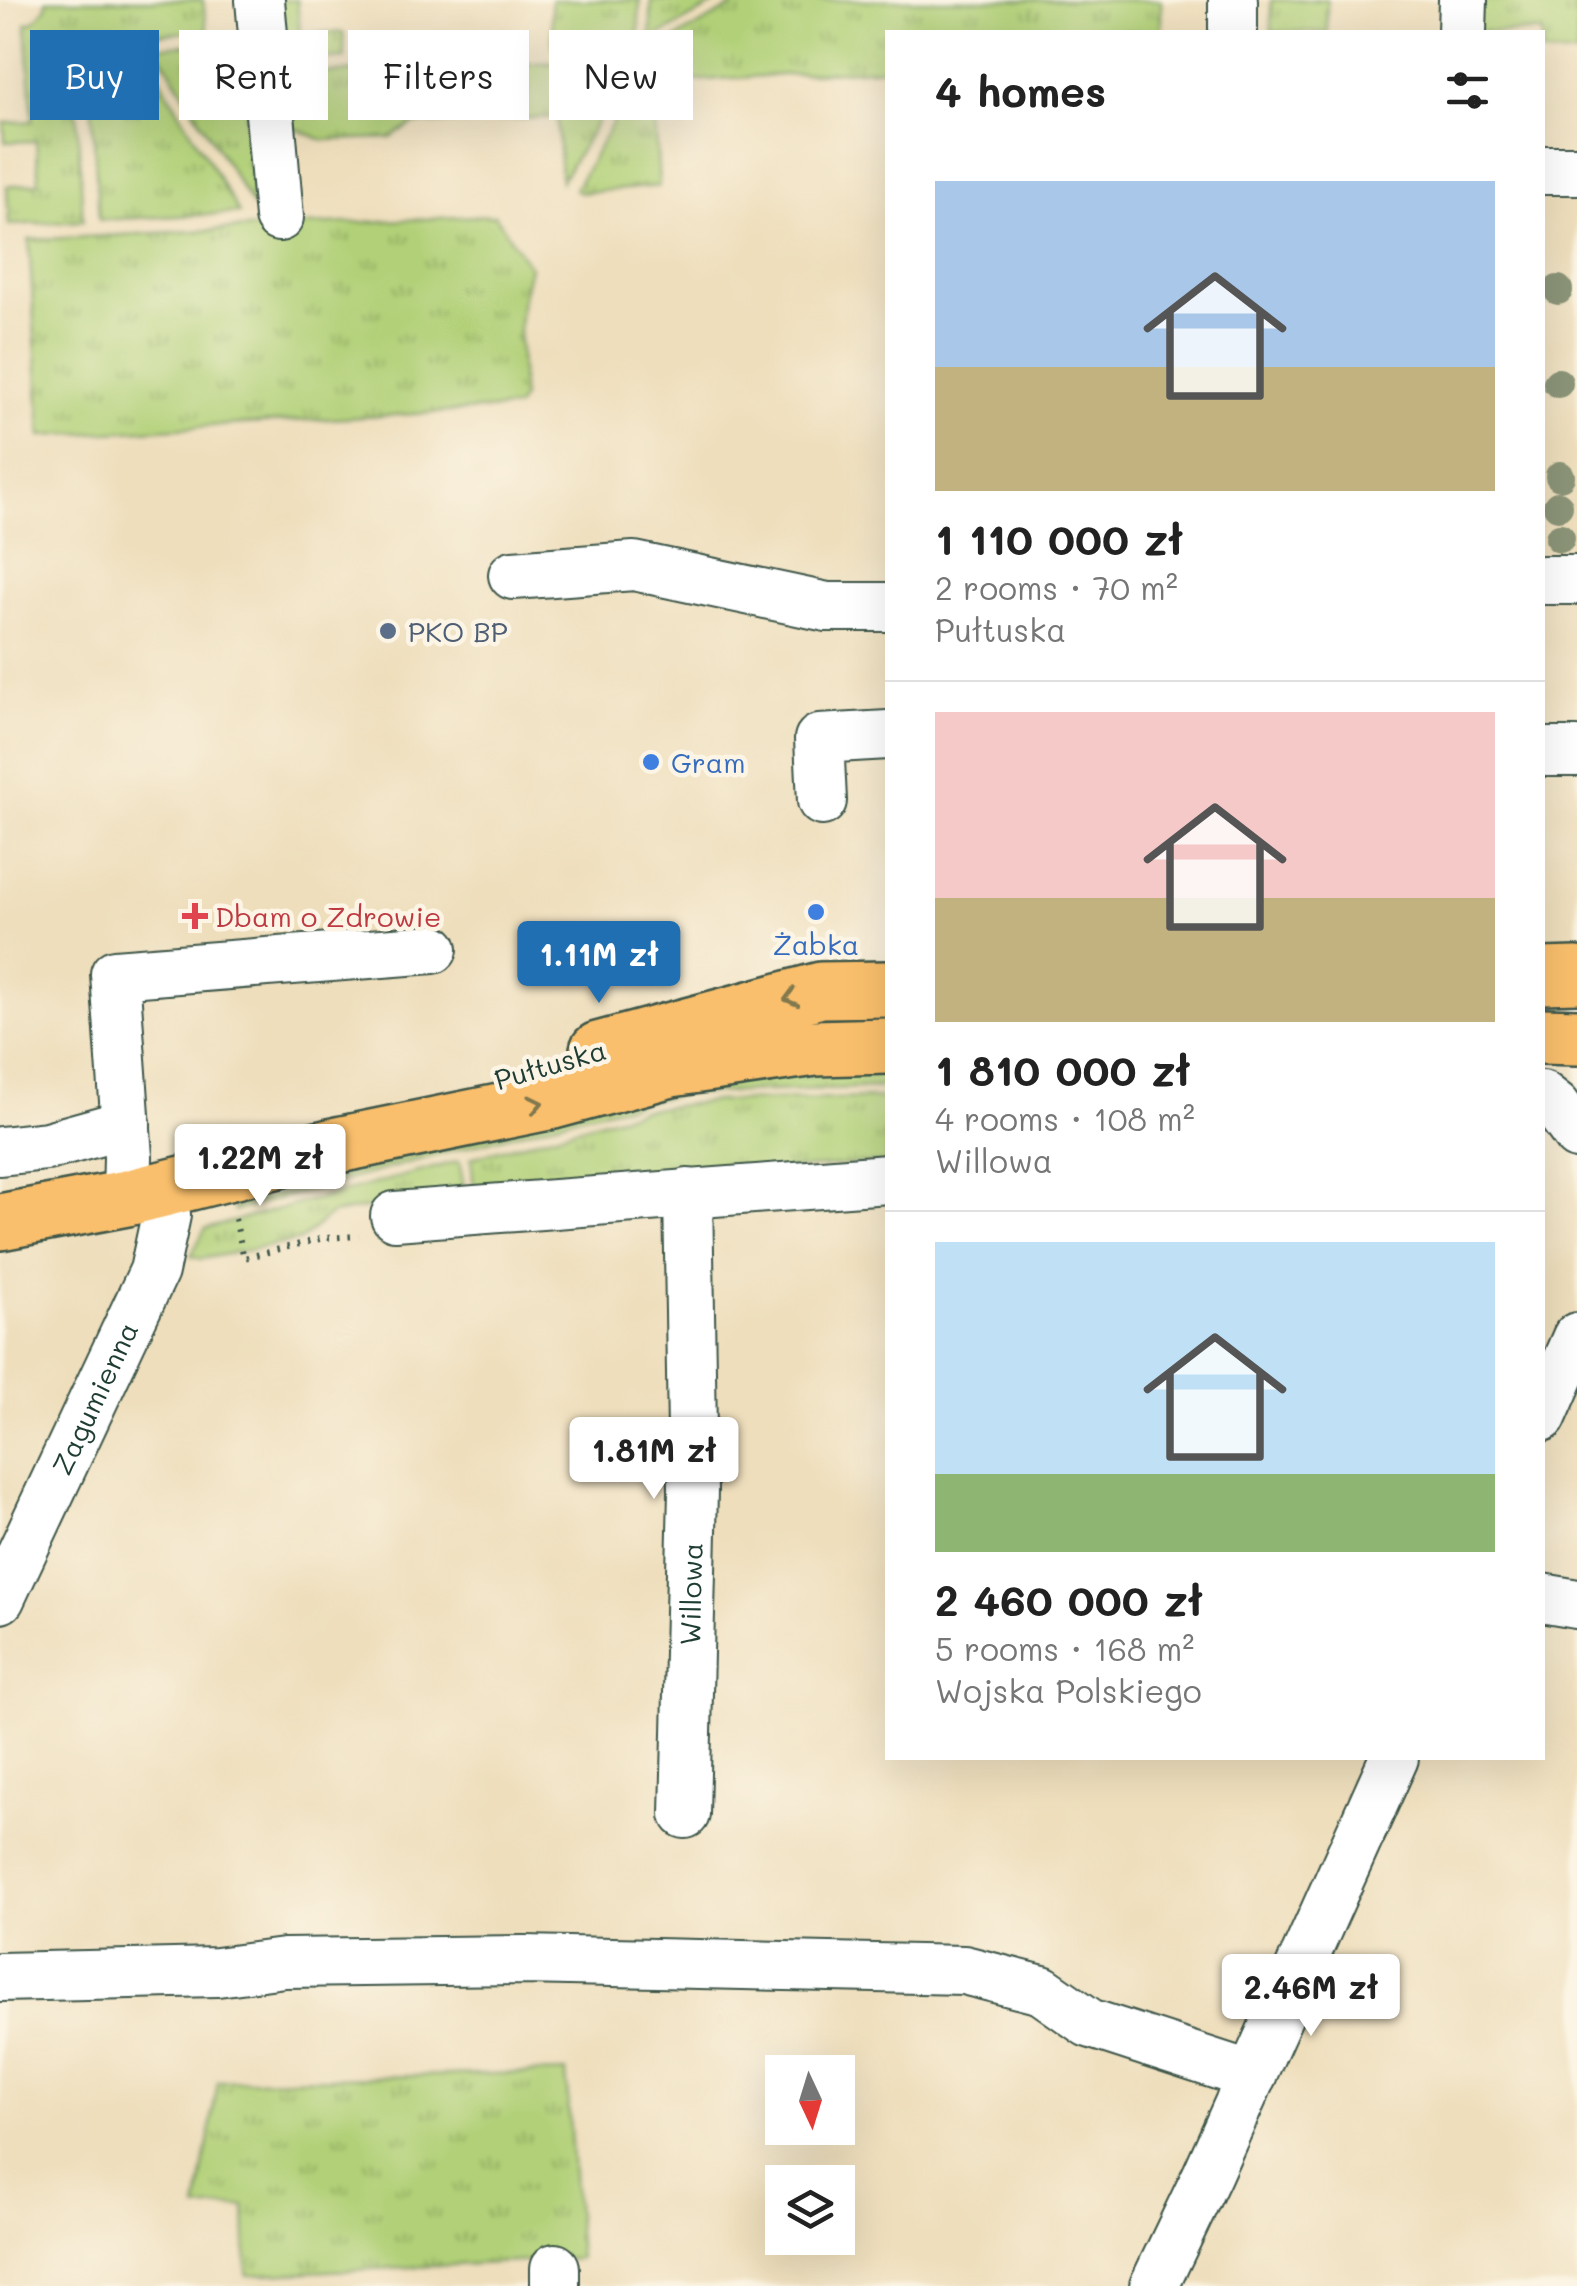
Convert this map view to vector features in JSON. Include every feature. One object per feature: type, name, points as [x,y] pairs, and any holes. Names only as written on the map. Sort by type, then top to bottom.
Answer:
[{"type":"main road","points":[[1545,976],[1577,975]]},
{"type":"main road","name":"Pułtuska","points":[[338,1145],[491,1079],[821,990],[885,989]]},
{"type":"main road","points":[[1545,1036],[1577,1037]]},
{"type":"main road","name":"Pułtuska","points":[[0,1222],[144,1194],[338,1145],[553,1101],[671,1069],[815,1048],[885,1046]]},
{"type":"street","points":[[260,0],[279,217]]},
{"type":"street","points":[[1233,0],[1233,30]]},
{"type":"street","points":[[1462,0],[1462,30]]},
{"type":"street","points":[[1545,170],[1577,170]]},
{"type":"street","points":[[513,575],[634,566],[827,607],[885,607]]},
{"type":"street","points":[[1545,580],[1577,580]]},
{"type":"street","points":[[822,801],[819,740],[885,734]]},
{"type":"street","points":[[1545,752],[1577,752]]},
{"type":"street","name":"Zagumienna","points":[[0,1599],[154,1272],[166,1216],[144,1194],[126,1124],[115,974],[433,949]]},
{"type":"street","points":[[1545,1098],[1577,1135]]},
{"type":"street","points":[[0,1151],[47,1146],[126,1124]]},
{"type":"street","points":[[395,1216],[885,1179]]},
{"type":"street","name":"Willowa","points":[[685,1814],[692,1491],[688,1192]]},
{"type":"street","points":[[1545,1411],[1577,1337]]},
{"type":"street","points":[[1545,1599],[1577,1604]]},
{"type":"street","points":[[1154,2286],[1393,1760]]},
{"type":"street","points":[[0,1977],[217,1972],[284,1963],[525,1960],[964,1970],[1042,1990],[1088,2022],[1252,2076]]},
{"type":"path","points":[[234,1216],[244,1258],[324,1238],[396,1234],[395,1216]]},
{"type":"green space","points":[[46,0],[203,0],[207,30],[159,34],[159,30],[30,30],[30,79],[26,24],[46,8]]},
{"type":"green space","points":[[275,0],[297,0],[300,30],[277,30]]},
{"type":"green space","points":[[551,0],[640,0],[638,30],[552,30]]},
{"type":"green space","points":[[651,0],[722,0],[669,30],[651,30]]},
{"type":"green space","points":[[744,0],[1161,0],[1161,30],[885,30],[885,68],[693,81],[691,30]]},
{"type":"green space","points":[[1271,0],[1327,0],[1327,30],[1271,30]]},
{"type":"green space","points":[[1473,0],[1577,0],[1577,55],[1545,54],[1545,30],[1472,30]]},
{"type":"green space","points":[[343,32],[345,58],[328,59],[328,33]]},
{"type":"green space","points":[[179,45],[179,85],[159,52],[159,47]]},
{"type":"green space","points":[[529,63],[549,63],[549,117],[529,118]]},
{"type":"green space","points":[[348,72],[348,120],[504,120],[414,124],[391,138],[322,140],[294,128],[290,120],[328,120],[328,73]]},
{"type":"green space","points":[[159,77],[179,111],[179,120],[184,120],[239,213],[99,220],[93,120],[159,120]]},
{"type":"green space","points":[[77,120],[83,221],[9,225],[7,186],[39,183],[36,141],[5,142],[4,123]]},
{"type":"green space","points":[[200,120],[247,120],[253,207]]},
{"type":"green space","points":[[557,120],[599,120],[561,181]]},
{"type":"green space","points":[[614,120],[655,120],[659,186],[579,193],[575,189]]},
{"type":"green space","points":[[495,215],[530,267],[521,305],[522,398],[516,408],[41,436],[29,240]]},
{"type":"green space","points":[[885,1074],[885,1087],[682,1094],[582,1115],[234,1211],[233,1207],[544,1117],[708,1077]]},
{"type":"green space","points":[[885,1098],[885,1162],[474,1191],[471,1158],[640,1110],[716,1101]]},
{"type":"green space","points":[[459,1161],[465,1191],[331,1214],[301,1240],[201,1259],[191,1256],[205,1229]]},
{"type":"green space","points":[[566,2072],[579,2259],[247,2275],[245,2206],[197,2209],[218,2081]]},
{"type":"place","name":"PKO BP","points":[[388,631]]},
{"type":"place","name":"Gram","points":[[651,762]]},
{"type":"place","name":"Żabka","points":[[816,912]]},
{"type":"place","name":"Dbam o Zdrowie","points":[[195,916]]}]
